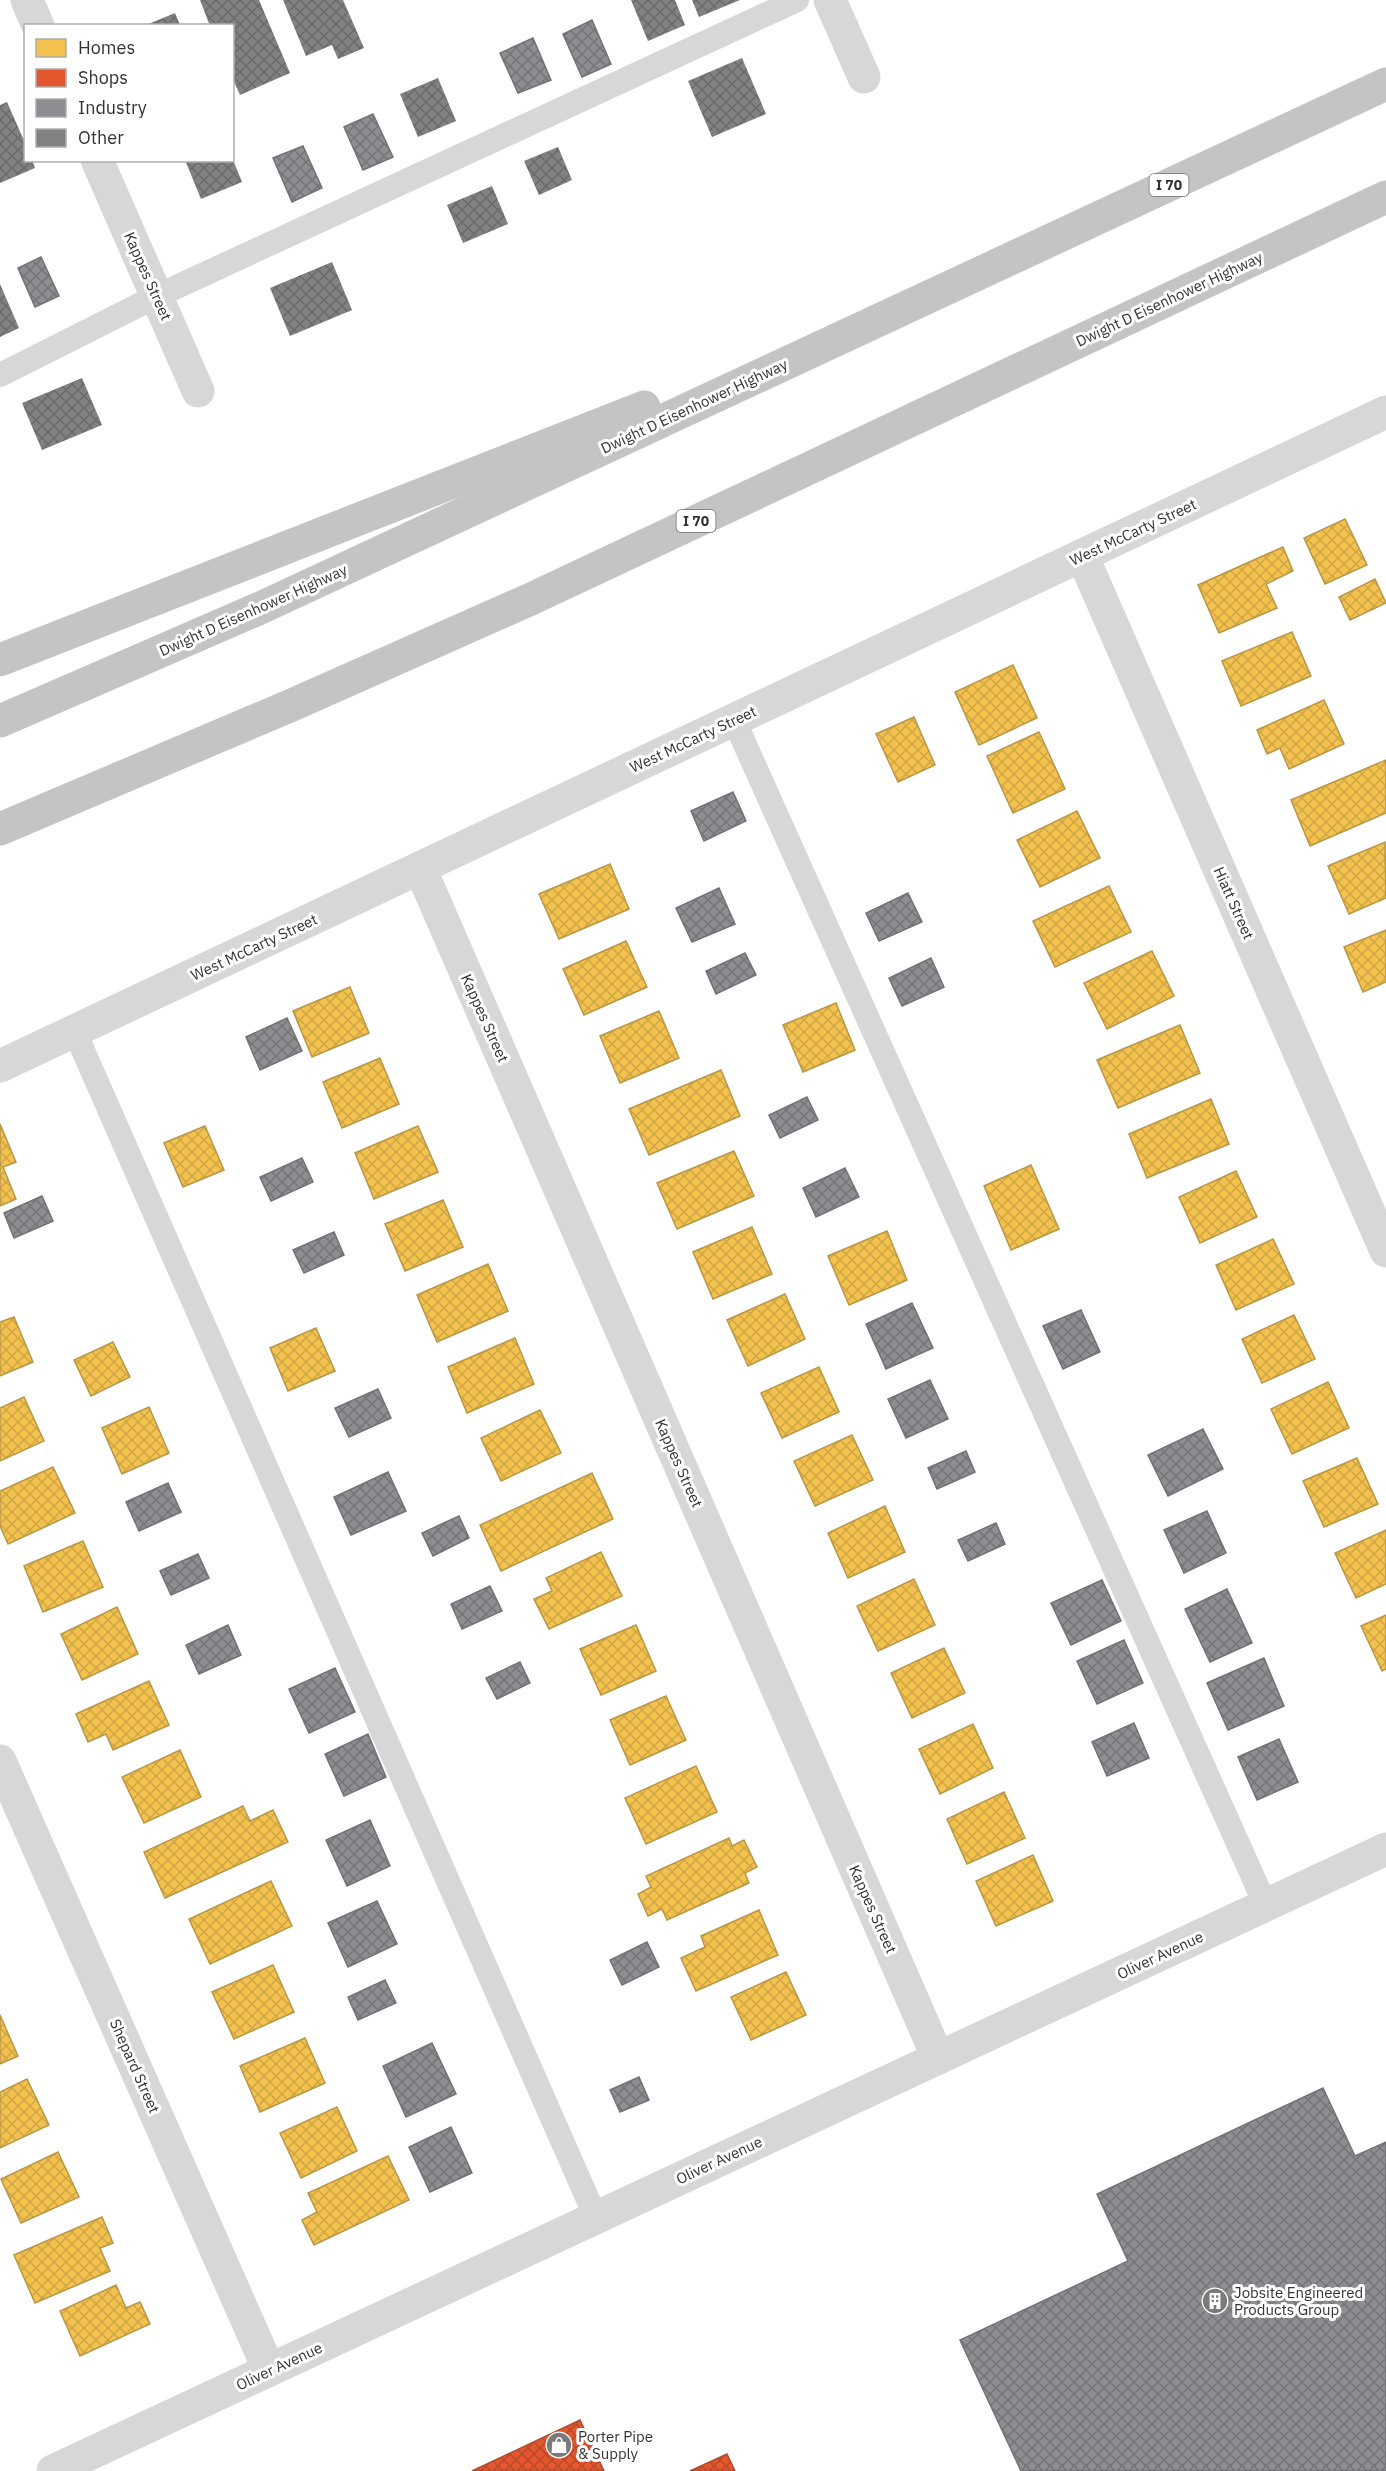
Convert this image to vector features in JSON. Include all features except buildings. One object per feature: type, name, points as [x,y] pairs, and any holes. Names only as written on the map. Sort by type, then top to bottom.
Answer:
[{"type":"highway","name":"Dwight D Eisenhower Highway","points":[[0,721],[258,609],[1386,84]]},
{"type":"highway","name":"Dwight D Eisenhower Highway","points":[[0,831],[531,598],[1386,197]]},
{"type":"highway","points":[[0,660],[953,285]]},
{"type":"street","points":[[27,0],[37,24]]},
{"type":"street","points":[[830,0],[864,77]]},
{"type":"street","name":"Kappes Street","points":[[98,162],[198,391]]},
{"type":"street","name":"West McCarty Street","points":[[0,1066],[1386,412]]},
{"type":"street","name":"Hiatt Street","points":[[1082,555],[1386,1251]]},
{"type":"street","name":"Kappes Street","points":[[420,868],[938,2058]]},
{"type":"street","name":"Shepard Street","points":[[0,1761],[269,2370]]},
{"type":"street","name":"Oliver Avenue","points":[[53,2471],[1386,1850]]},
{"type":"lane","points":[[0,375],[157,296],[797,0]]},
{"type":"lane","points":[[734,720],[1266,1906]]},
{"type":"lane","points":[[75,1032],[596,2218]]},
{"type":"place","name":"Jobsite Engineered Products Group","points":[[1215,2301]]},
{"type":"place","name":"Porter Pipe & Supply","points":[[559,2445]]}]
